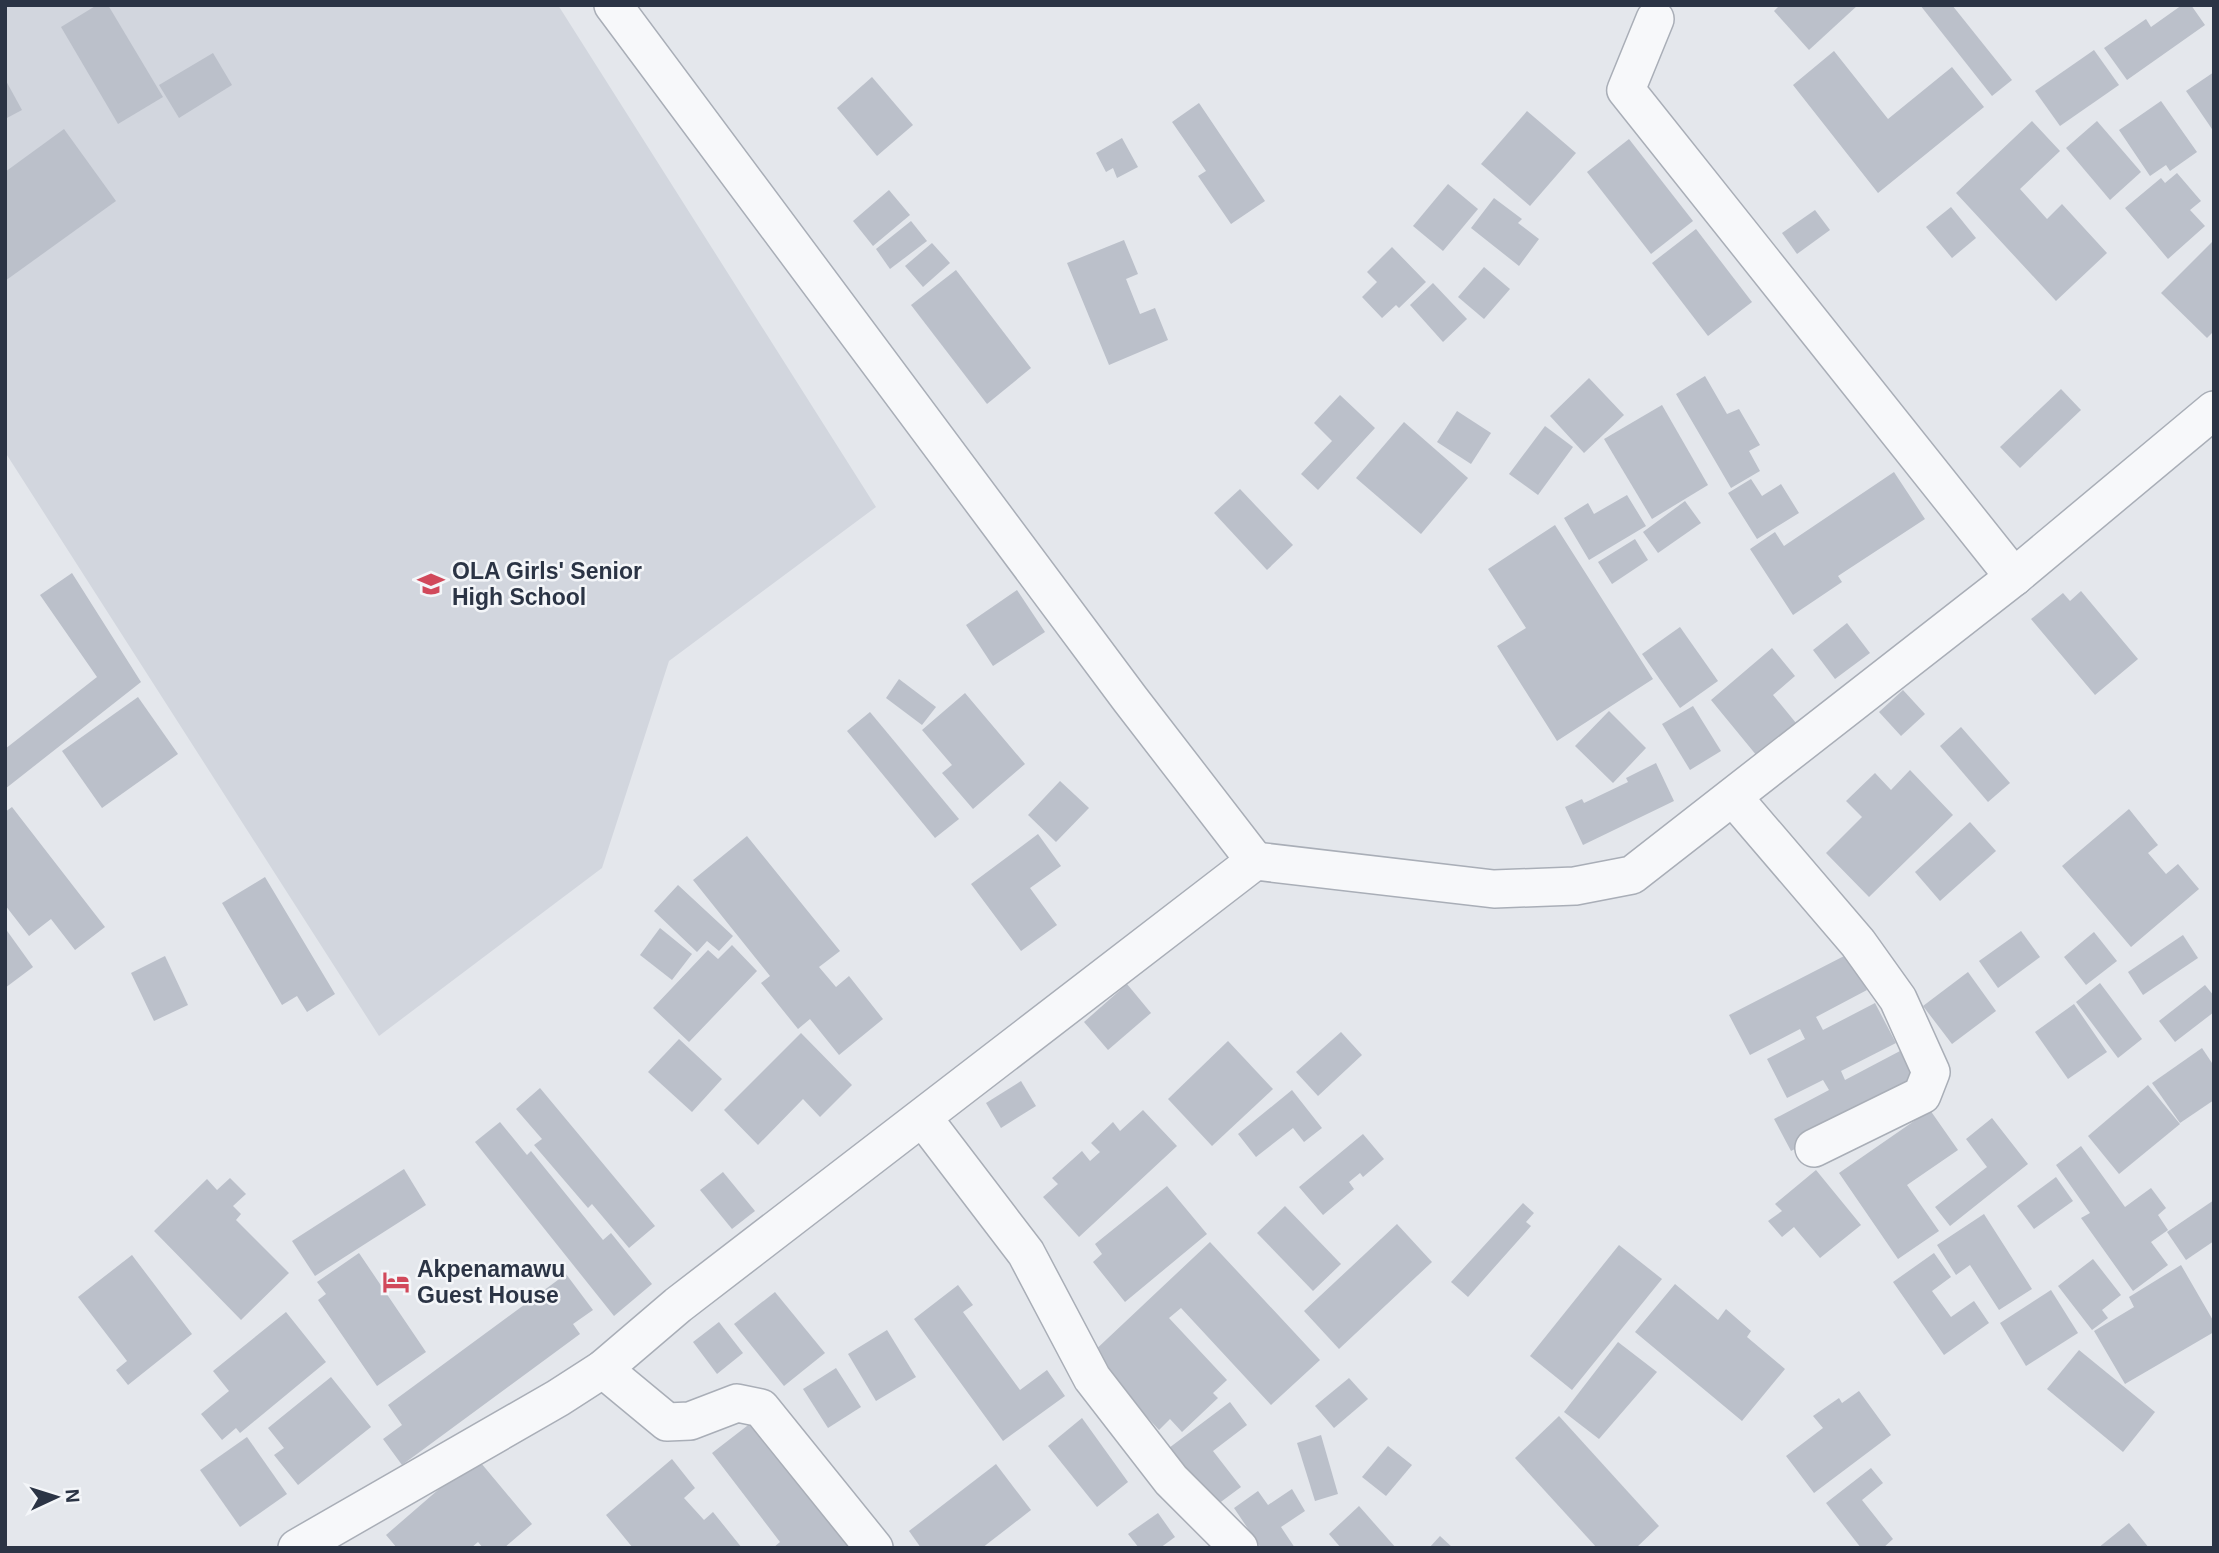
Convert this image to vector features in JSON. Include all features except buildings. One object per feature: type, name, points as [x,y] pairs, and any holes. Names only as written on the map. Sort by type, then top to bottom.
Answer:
[{"type":"street","points":[[613,5],[1130,699],[1255,861]]},
{"type":"street","points":[[1655,19],[1626,90],[2014,577]]},
{"type":"street","points":[[297,1548],[558,1398],[603,1369],[678,1306],[1255,861],[1494,889],[1575,886],[1632,875],[2014,577],[2214,410]]},
{"type":"street","points":[[1733,797],[1858,943],[1898,999],[1931,1072],[1922,1095],[1814,1148]]},
{"type":"street","points":[[923,1118],[1026,1253],[1092,1378],[1171,1480],[1239,1548]]},
{"type":"street","points":[[603,1369],[667,1422],[690,1421],[737,1403],[761,1408],[874,1548]]},
{"type":"shaded area","name":"OLA Girls' Senior High School","points":[[5,5],[558,5],[876,507],[669,661],[602,868],[379,1036],[5,452]]},
{"type":"place","name":"OLA Girls' Senior High School","points":[[431,584]]},
{"type":"place","name":"Akpenamawu Guest House","points":[[396,1282]]}]
